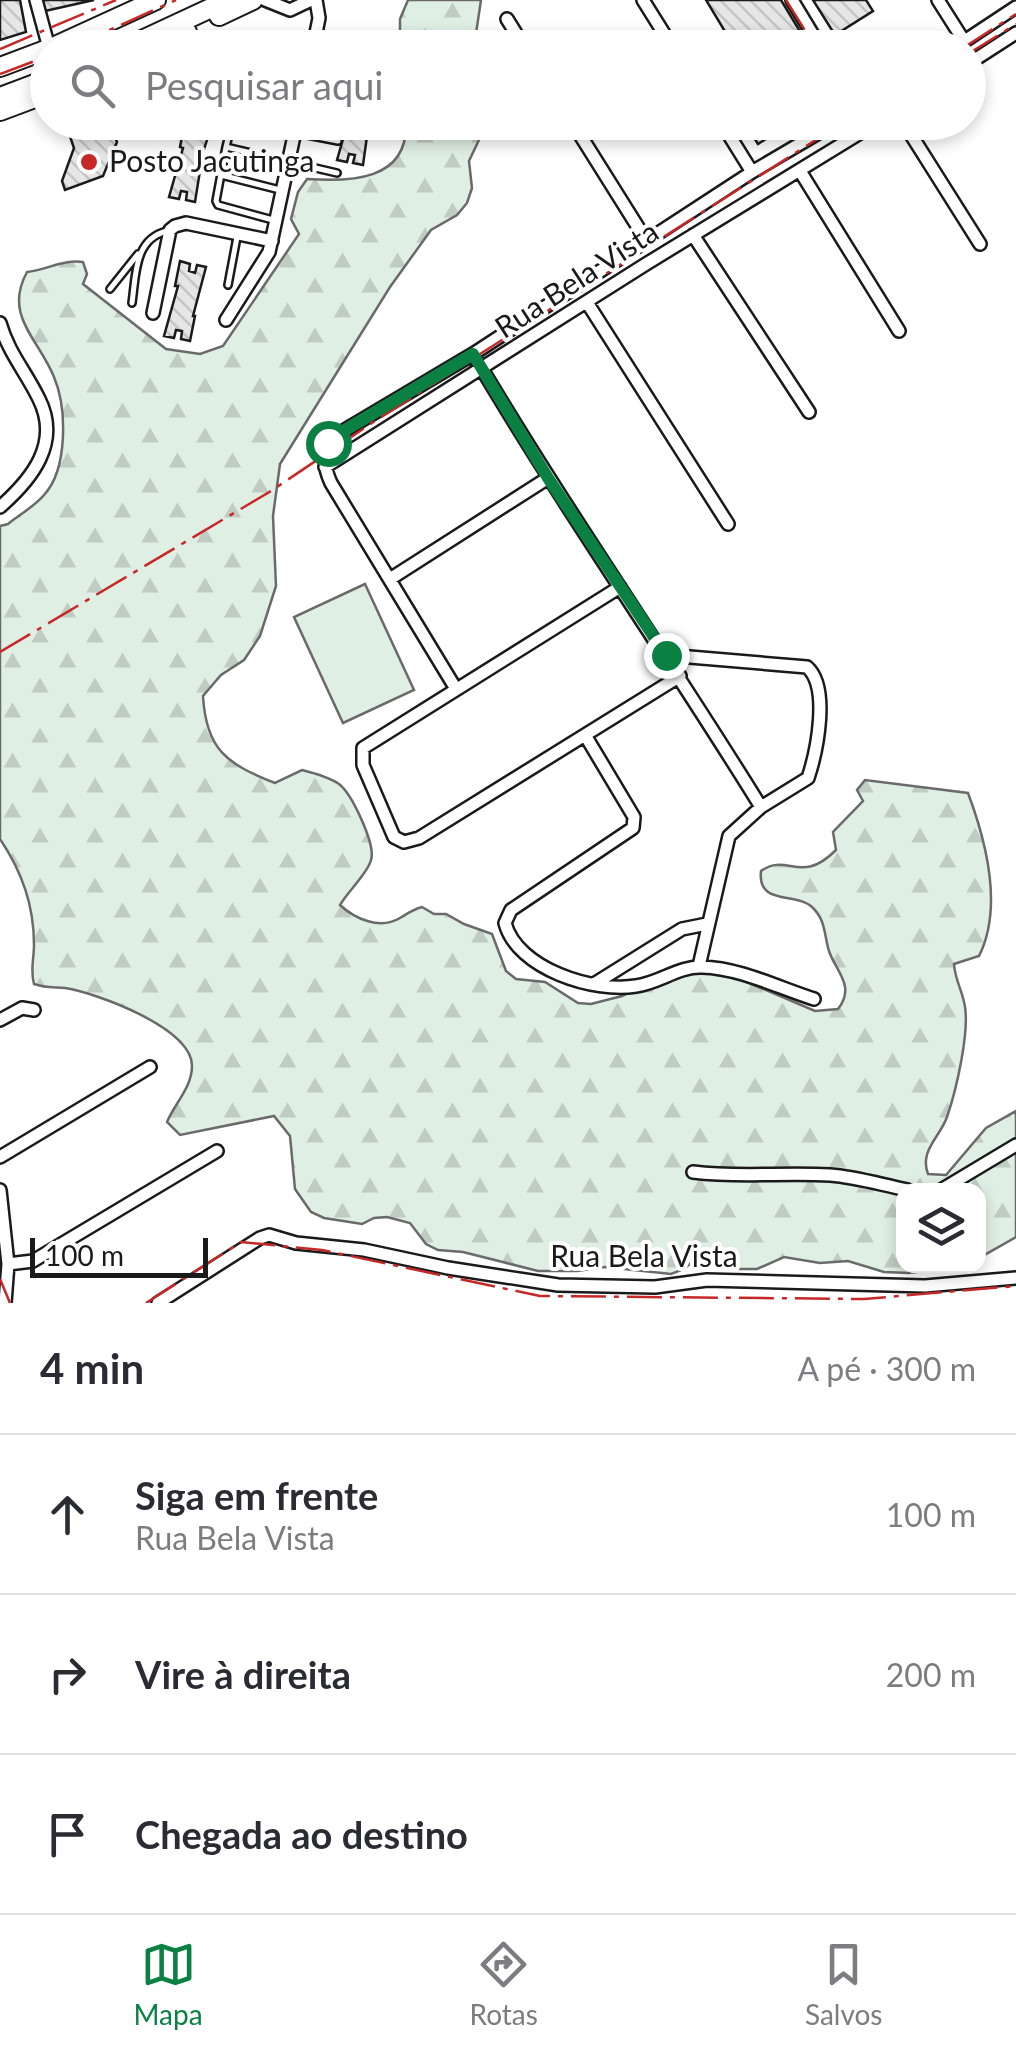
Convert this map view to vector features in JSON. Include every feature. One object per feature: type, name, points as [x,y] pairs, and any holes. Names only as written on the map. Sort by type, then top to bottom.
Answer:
[{"type":"main road","points":[[89,30],[156,0]]},
{"type":"main road","points":[[164,30],[228,0]]},
{"type":"main road","points":[[192,30],[253,0]]},
{"type":"main road","points":[[0,67],[30,55]]},
{"type":"main road","points":[[0,97],[30,86]]},
{"type":"main road","points":[[0,111],[30,100]]},
{"type":"street","points":[[36,0],[44,30]]},
{"type":"street","points":[[265,0],[290,10],[314,0],[319,18],[317,30]]},
{"type":"street","points":[[643,0],[662,30]]},
{"type":"street","points":[[792,0],[810,30]]},
{"type":"street","points":[[938,0],[952,30]]},
{"type":"street","points":[[981,30],[1016,7]]},
{"type":"street","points":[[507,19],[514,30]]},
{"type":"street","points":[[986,52],[1016,33]]},
{"type":"street","points":[[226,320],[266,260],[294,140]]},
{"type":"street","points":[[582,140],[641,243],[646,264]]},
{"type":"street","points":[[732,140],[752,172]]},
{"type":"street","name":"Rua Bela Vista","points":[[325,467],[325,451],[335,436],[473,354],[806,140]]},
{"type":"street","name":"Rua Bela Vista","points":[[325,467],[849,140]]},
{"type":"street","points":[[914,140],[980,244]]},
{"type":"street","points":[[800,170],[899,332]]},
{"type":"street","points":[[153,313],[170,230],[182,223],[272,241]]},
{"type":"street","points":[[692,235],[809,412]]},
{"type":"street","points":[[588,304],[728,524]]},
{"type":"street","points":[[0,323],[5,342],[39,398],[46,428],[45,446],[33,474],[0,506]]},
{"type":"street","points":[[473,354],[548,478],[680,676],[761,807]]},
{"type":"street","points":[[325,467],[330,483],[456,688]]},
{"type":"street","points":[[390,579],[548,478]]},
{"type":"street","points":[[620,587],[364,748],[362,765],[394,837],[398,841],[419,838],[680,676]]},
{"type":"street","points":[[666,655],[798,664],[814,673],[821,699],[808,778],[761,807],[729,836],[699,966]]},
{"type":"street","points":[[585,735],[634,818],[633,828],[511,910],[505,923],[516,942],[540,965],[572,980],[633,987],[699,966],[814,999]]},
{"type":"street","points":[[594,984],[682,929],[707,924]]},
{"type":"street","points":[[0,1020],[22,1008],[34,1010]]},
{"type":"street","points":[[0,1156],[150,1067]]},
{"type":"street","points":[[953,1183],[1016,1145]]},
{"type":"street","points":[[8,1264],[33,1262],[218,1151]]},
{"type":"street","points":[[694,1172],[735,1177],[828,1175],[896,1187]]},
{"type":"street","points":[[0,1190],[8,1264],[6,1302]]},
{"type":"street","name":"Rua Bela Vista","points":[[158,1303],[260,1238],[277,1236],[296,1243],[364,1250],[558,1286],[655,1287],[707,1280],[925,1286],[1016,1278]]},
{"type":"lane","points":[[228,140],[218,205],[276,221]]},
{"type":"lane","points":[[226,147],[337,173]]},
{"type":"lane","points":[[221,176],[283,190]]},
{"type":"lane","points":[[110,289],[158,234],[170,230]]},
{"type":"lane","points":[[228,286],[238,234]]},
{"type":"lane","points":[[132,303],[140,252]]},
{"type":"green space","points":[[408,0],[481,0],[477,30],[400,30]]},
{"type":"green space","points":[[404,140],[479,140],[469,161],[472,188],[467,203],[457,215],[431,230],[390,287],[280,464],[273,516],[276,586],[260,636],[244,660],[221,675],[203,696],[214,742],[232,761],[275,783],[302,770],[331,779],[344,790],[362,820],[372,853],[366,871],[340,905],[346,910],[376,923],[392,921],[422,907],[434,914],[446,914],[492,934],[506,971],[516,979],[545,982],[578,1003],[591,1004],[622,996],[672,972],[702,972],[735,977],[815,1011],[838,1009],[845,986],[829,951],[820,917],[805,903],[771,894],[761,882],[761,871],[779,865],[813,866],[836,850],[833,832],[863,801],[857,790],[865,780],[968,793],[986,853],[990,917],[979,956],[954,964],[966,1013],[964,1043],[951,1106],[928,1151],[926,1166],[928,1174],[946,1175],[986,1128],[1016,1111],[1016,1237],[986,1254],[986,1183],[896,1183],[896,1272],[848,1261],[820,1263],[784,1257],[757,1269],[736,1269],[705,1251],[684,1269],[671,1274],[605,1267],[538,1271],[463,1252],[438,1250],[426,1244],[410,1223],[387,1217],[362,1224],[324,1218],[311,1212],[295,1189],[290,1136],[274,1116],[180,1135],[167,1122],[186,1088],[192,1066],[188,1052],[177,1038],[119,1005],[80,991],[34,984],[29,903],[15,864],[0,839],[0,526],[32,507],[52,484],[61,454],[63,421],[54,377],[21,315],[19,302],[27,272],[83,262],[87,274],[83,284],[166,349],[200,354],[223,346],[299,234],[291,219],[298,192],[307,179],[358,178],[387,167],[397,157]]},
{"type":"green space","points":[[365,584],[414,690],[343,723],[294,617]]},
{"type":"building","points":[[0,0],[20,0],[26,32],[0,40]]},
{"type":"building","points":[[43,0],[94,0],[45,11]]},
{"type":"building","points":[[706,0],[781,0],[799,30],[724,30]]},
{"type":"building","points":[[813,0],[866,0],[873,11],[843,30],[832,30]]},
{"type":"building","name":"Posto Jacutinga","points":[[71,140],[117,142],[103,176],[65,190],[62,181],[74,148]]},
{"type":"building","points":[[181,140],[207,140],[195,202],[186,200],[187,192],[181,191],[179,199],[169,197],[183,148]]},
{"type":"building","points":[[343,140],[366,140],[363,165],[353,163],[355,155],[349,154],[347,162],[337,160]]},
{"type":"building","points":[[180,261],[190,264],[189,271],[195,273],[197,265],[206,267],[190,341],[181,339],[182,331],[176,330],[174,338],[164,336],[178,286]]},
{"type":"power","points":[[45,30],[116,0]]},
{"type":"power","points":[[110,30],[176,0]]},
{"type":"power","points":[[786,0],[805,30]]},
{"type":"power","points":[[986,33],[1016,14]]},
{"type":"power","points":[[986,43],[1016,24]]},
{"type":"power","points":[[0,49],[30,36]]},
{"type":"power","points":[[0,74],[30,63]]},
{"type":"power","points":[[0,652],[271,491],[816,140]]},
{"type":"power","points":[[146,1303],[241,1242],[322,1250],[540,1296],[864,1299],[1016,1286]]},
{"type":"power","points":[[0,1279],[10,1303]]},
{"type":"place","name":"Posto Jacutinga","points":[[89,162]]},
{"type":"route","points":[[328,443],[473,354],[548,478],[666,655]]}]
